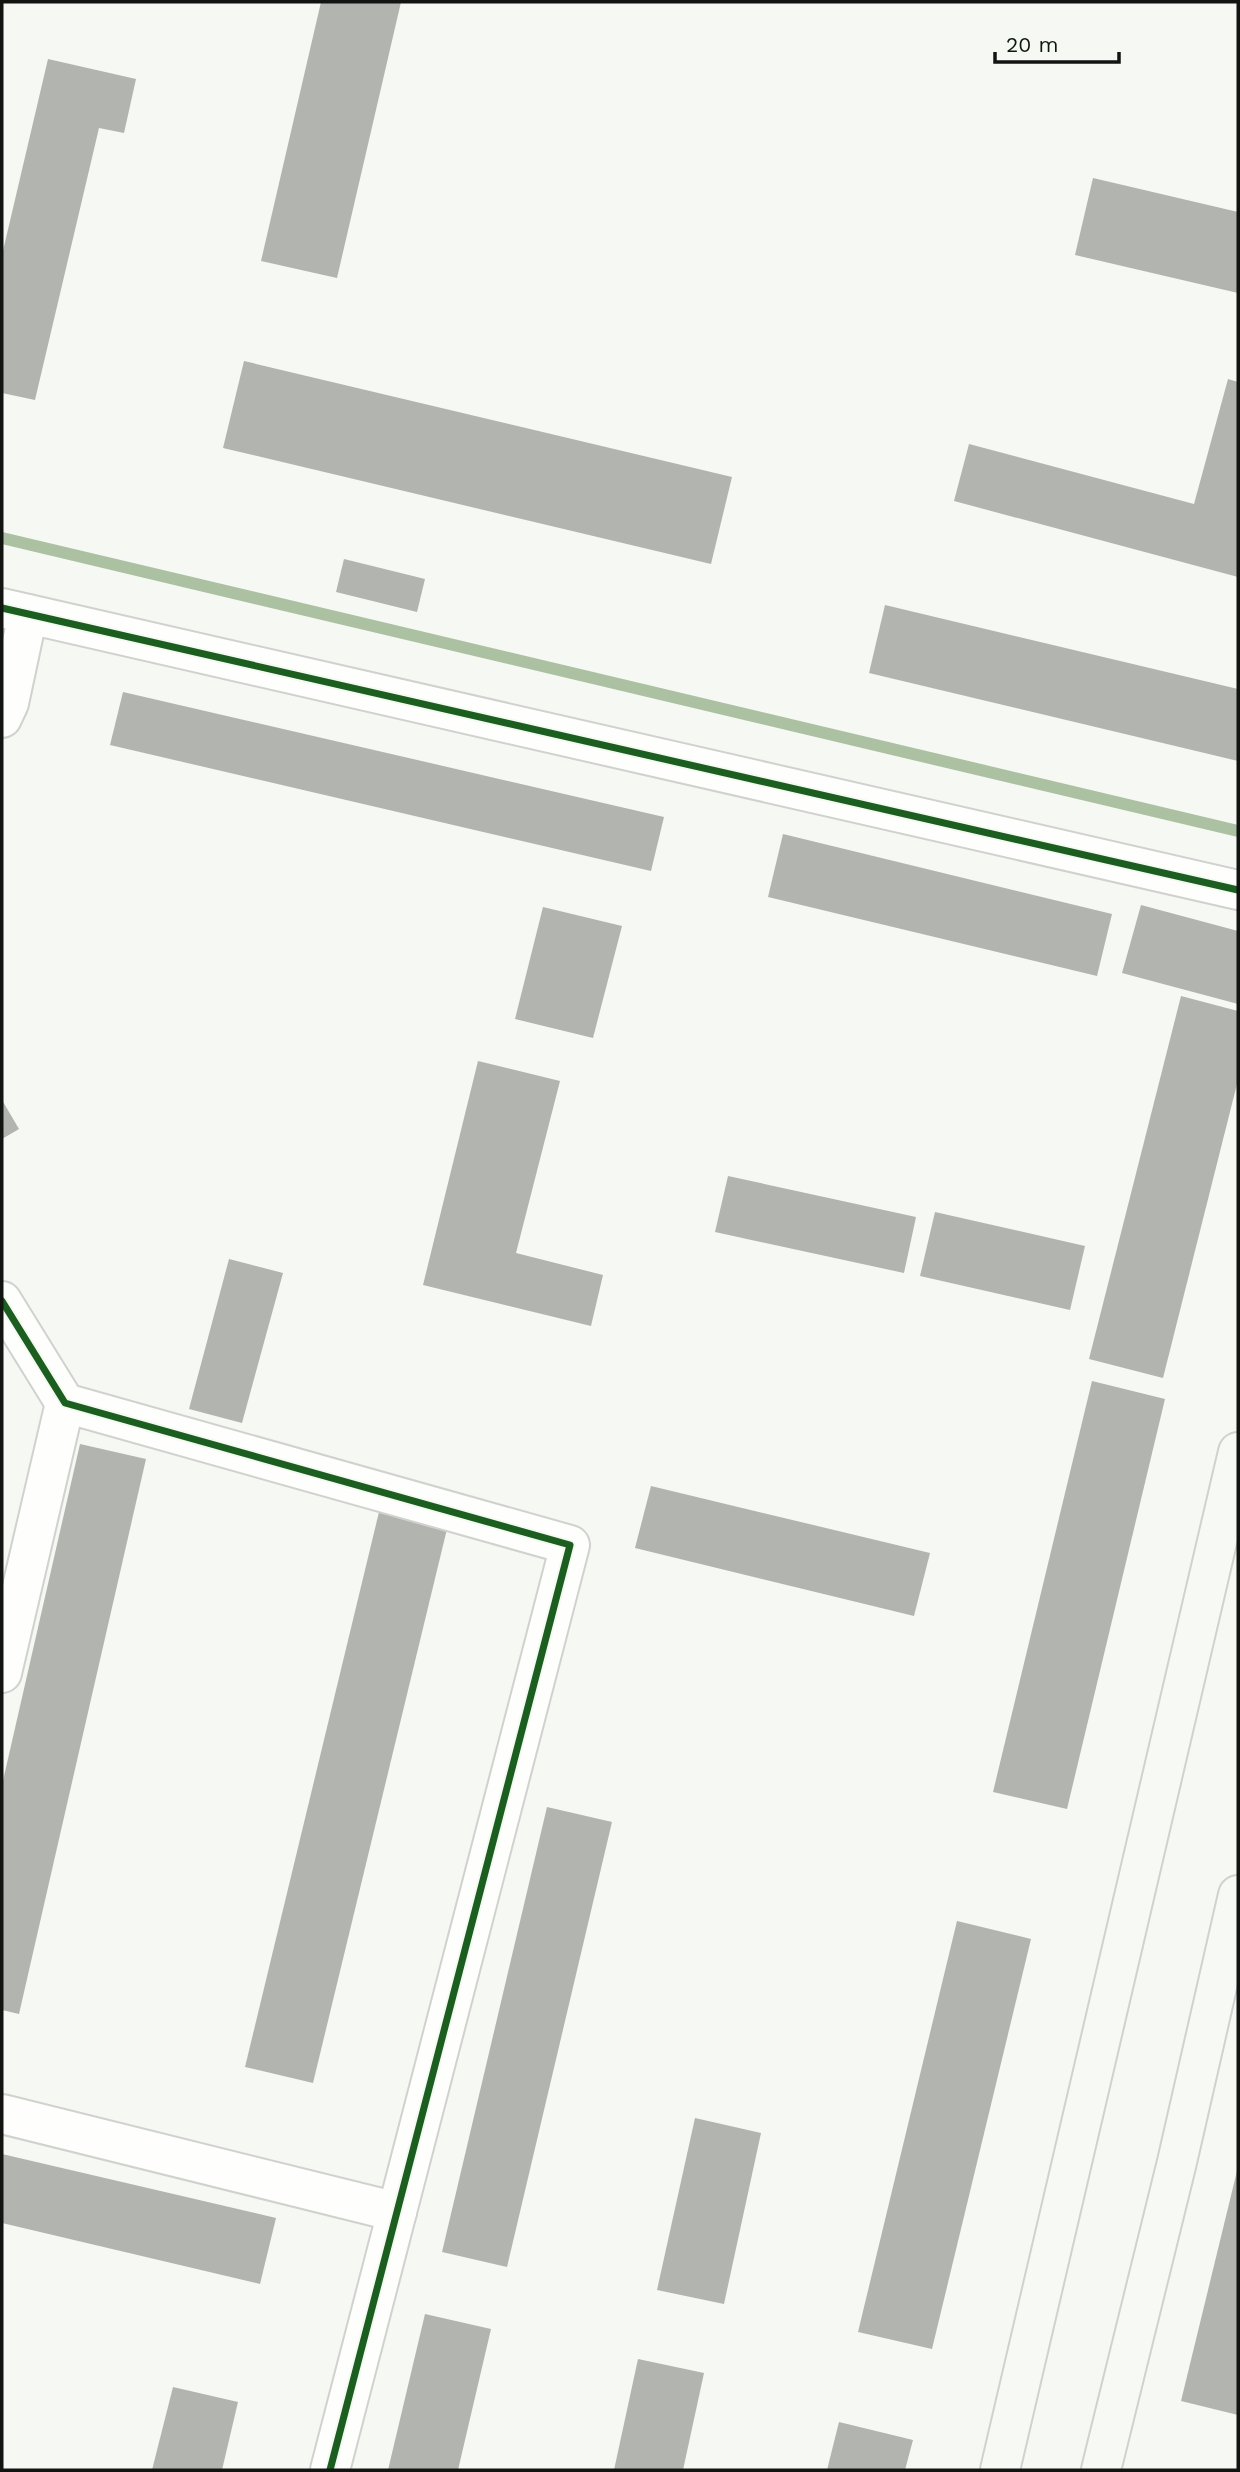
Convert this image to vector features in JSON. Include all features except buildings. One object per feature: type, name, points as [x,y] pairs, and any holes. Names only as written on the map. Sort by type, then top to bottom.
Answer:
[{"type":"main road","points":[[1000,2470],[1238,1452]]},
{"type":"main road","points":[[1101,2470],[1177,2162],[1238,1895]]},
{"type":"street","points":[[2,718],[9,703],[15,611],[1238,890]]},
{"type":"street","points":[[2,1301],[65,1403],[570,1545],[330,2470]]},
{"type":"street","points":[[2,1673],[65,1403]]},
{"type":"street","points":[[2,2114],[397,2213]]},
{"type":"waterway","points":[[2,538],[1238,831]]},
{"type":"cycle path","points":[[2,608],[1238,890]]},
{"type":"cycle path","points":[[2,1301],[65,1403],[570,1545],[330,2470]]}]
